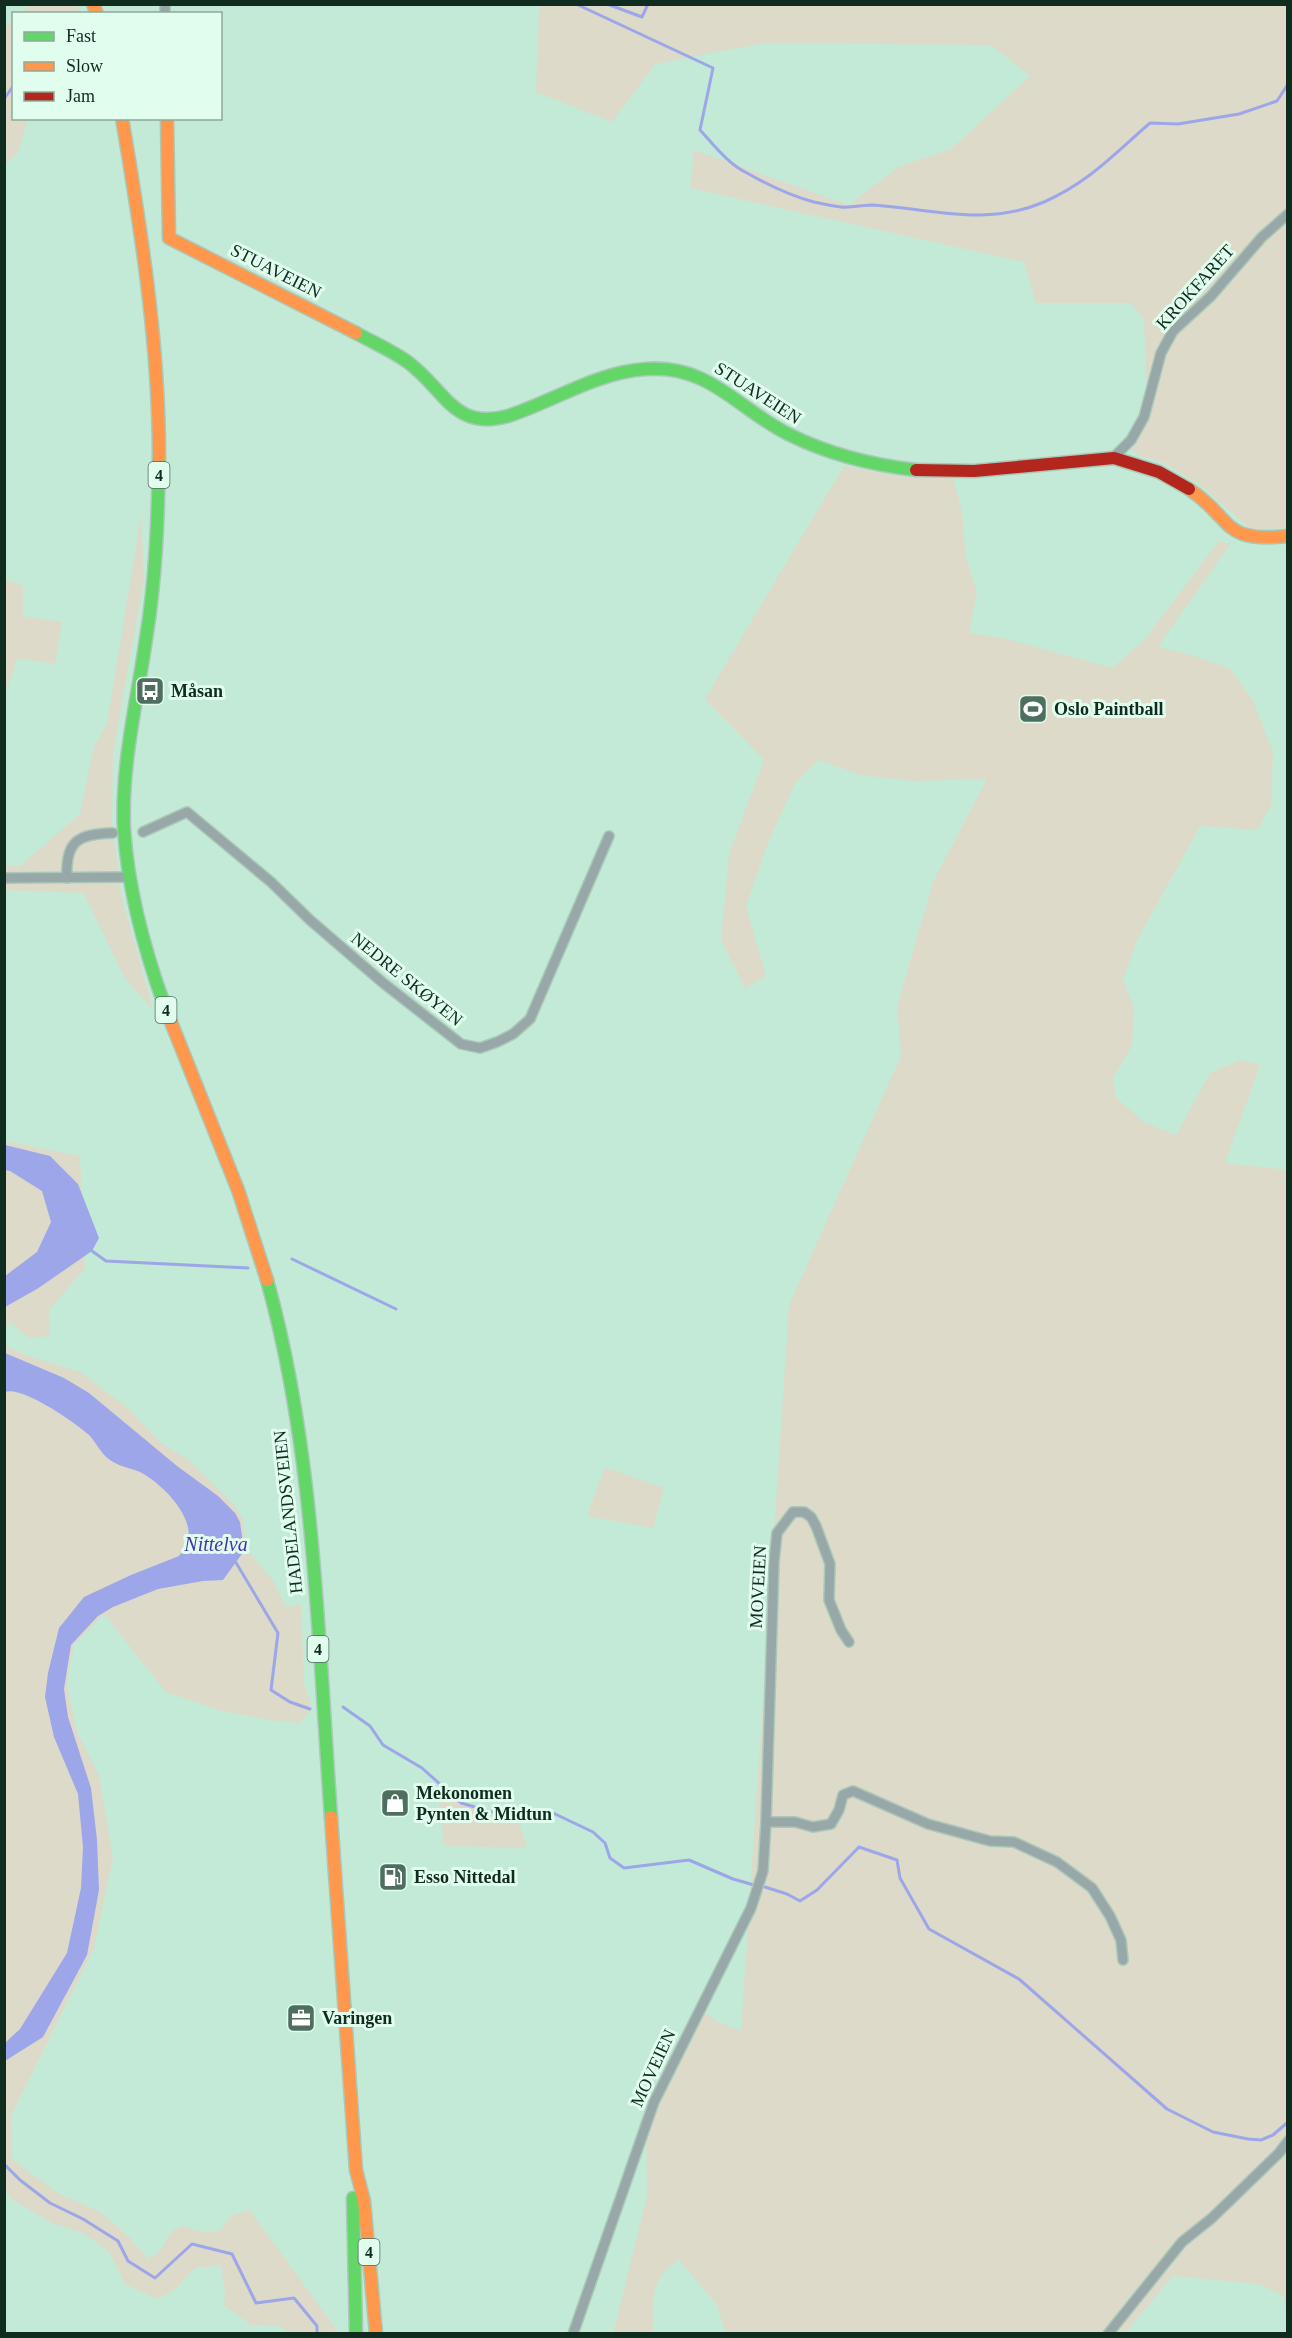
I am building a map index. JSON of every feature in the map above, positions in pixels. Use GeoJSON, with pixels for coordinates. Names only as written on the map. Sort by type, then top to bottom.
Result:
{"type":"FeatureCollection","features":[{"type":"Feature","properties":{"kind":"main road","name":"4"},"geometry":{"type":"LineString","coordinates":[[122,120],[147,280],[156,376],[159,444],[159,503],[153,583],[125,779],[124,827],[128,877]]}},
{"type":"Feature","properties":{"kind":"main road","name":"STUAVEIEN"},"geometry":{"type":"LineString","coordinates":[[167,120],[169,238],[327,317],[409,363],[453,408],[478,420],[492,420],[513,415],[595,380],[632,370],[658,368],[681,370],[721,388],[771,425],[813,446],[896,468],[962,472],[1114,458],[1162,475],[1194,492],[1227,527],[1239,534],[1265,539],[1287,536]]}},
{"type":"Feature","properties":{"kind":"main road","name":"HADELANDSVEIEN"},"geometry":{"type":"LineString","coordinates":[[128,877],[138,929],[152,976],[239,1192],[261,1258],[291,1382],[311,1551],[356,2170],[363,2201],[376,2334]]}},
{"type":"Feature","properties":{"kind":"main road","name":"HADELANDSVEIEN"},"geometry":{"type":"LineString","coordinates":[[356,2170],[353,2183],[356,2334]]}},
{"type":"Feature","properties":{"kind":"street","name":"KROKFARET"},"geometry":{"type":"LineString","coordinates":[[1114,458],[1131,440],[1144,417],[1161,353],[1173,331],[1211,296],[1262,237],[1287,214]]}},
{"type":"Feature","properties":{"kind":"street","name":"NEDRE SKØYEN"},"geometry":{"type":"LineString","coordinates":[[143,832],[187,812],[271,882],[310,920],[382,982],[461,1044],[480,1048],[513,1034],[530,1018],[609,836]]}},
{"type":"Feature","properties":{"kind":"street"},"geometry":{"type":"LineString","coordinates":[[67,878],[68,859],[77,840],[88,834],[113,833]]}},
{"type":"Feature","properties":{"kind":"street"},"geometry":{"type":"LineString","coordinates":[[4,878],[128,877]]}},
{"type":"Feature","properties":{"kind":"street","name":"MOVEIEN"},"geometry":{"type":"LineString","coordinates":[[573,2334],[654,2102],[751,1908],[763,1871],[774,1562],[777,1533],[793,1512],[804,1512],[811,1517],[816,1526],[830,1564],[829,1600],[841,1630],[849,1642]]}},
{"type":"Feature","properties":{"kind":"street"},"geometry":{"type":"LineString","coordinates":[[766,1822],[795,1822],[813,1827],[831,1824],[839,1810],[843,1795],[853,1791],[928,1824],[990,1841],[1014,1842],[1057,1862],[1092,1888],[1110,1916],[1121,1940],[1123,1960]]}},
{"type":"Feature","properties":{"kind":"street"},"geometry":{"type":"LineString","coordinates":[[1107,2334],[1182,2242],[1228,2203],[1279,2153],[1287,2141]]}},
{"type":"Feature","properties":{"kind":"shaded area"},"geometry":{"type":"Polygon","coordinates":[[[32,4],[77,5],[80,12],[22,12],[32,4]]]}},
{"type":"Feature","properties":{"kind":"shaded area"},"geometry":{"type":"Polygon","coordinates":[[[539,5],[1287,5],[1287,528],[1251,529],[1200,485],[1164,463],[1140,456],[1127,447],[1147,398],[1144,319],[1130,303],[1036,303],[1024,262],[690,188],[694,150],[849,205],[898,167],[951,149],[1030,76],[991,45],[763,43],[655,64],[612,122],[536,92],[539,5]]]}},
{"type":"Feature","properties":{"kind":"shaded area"},"geometry":{"type":"Polygon","coordinates":[[[12,20],[12,120],[28,120],[18,152],[5,164],[5,27],[12,20]]]}},
{"type":"Feature","properties":{"kind":"shaded area"},"geometry":{"type":"Polygon","coordinates":[[[844,466],[903,477],[953,478],[962,510],[966,558],[977,592],[969,633],[1007,639],[1112,668],[1145,639],[1218,542],[1231,543],[1158,647],[1198,657],[1230,669],[1253,701],[1273,752],[1271,807],[1257,830],[1200,826],[1137,940],[1123,980],[1134,1007],[1132,1046],[1113,1078],[1116,1097],[1143,1122],[1176,1135],[1210,1073],[1241,1060],[1260,1065],[1225,1163],[1287,1170],[1287,2310],[1283,2296],[1258,2284],[1173,2276],[1125,2333],[726,2333],[716,2304],[679,2260],[669,2267],[658,2283],[653,2301],[653,2333],[613,2334],[647,2196],[646,2120],[698,2008],[718,2022],[741,2031],[789,1305],[901,1056],[897,1007],[933,882],[987,779],[913,781],[860,775],[818,760],[794,785],[768,843],[746,906],[766,976],[745,988],[721,940],[729,854],[764,760],[705,699],[844,466]]]}},
{"type":"Feature","properties":{"kind":"shaded area"},"geometry":{"type":"Polygon","coordinates":[[[141,514],[144,579],[113,753],[112,823],[121,895],[153,1010],[124,977],[84,893],[5,890],[5,866],[20,866],[80,814],[94,746],[107,724],[141,514]]]}},
{"type":"Feature","properties":{"kind":"shaded area"},"geometry":{"type":"Polygon","coordinates":[[[5,579],[23,586],[23,616],[62,622],[55,664],[18,658],[5,694],[5,579]]]}},
{"type":"Feature","properties":{"kind":"shaded area"},"geometry":{"type":"Polygon","coordinates":[[[5,1141],[80,1156],[85,1268],[49,1310],[50,1336],[29,1338],[10,1322],[5,1329],[5,1141]]]}},
{"type":"Feature","properties":{"kind":"shaded area"},"geometry":{"type":"Polygon","coordinates":[[[5,1345],[26,1355],[80,1372],[129,1409],[161,1443],[185,1457],[233,1503],[243,1518],[246,1548],[274,1582],[286,1607],[301,1604],[304,1685],[311,1704],[309,1712],[299,1723],[218,1710],[166,1692],[104,1614],[74,1645],[67,1683],[77,1732],[99,1775],[113,1858],[94,1948],[11,2116],[12,2159],[58,2193],[100,2212],[129,2237],[148,2259],[159,2252],[172,2231],[183,2226],[203,2232],[220,2231],[232,2216],[249,2209],[339,2333],[288,2333],[280,2326],[251,2325],[224,2305],[225,2292],[221,2266],[196,2267],[174,2290],[157,2299],[125,2284],[109,2252],[83,2233],[52,2223],[11,2199],[5,2188],[5,1345]]]}},
{"type":"Feature","properties":{"kind":"shaded area"},"geometry":{"type":"Polygon","coordinates":[[[605,1467],[664,1488],[653,1528],[587,1516],[605,1467]]]}},
{"type":"Feature","properties":{"kind":"shaded area"},"geometry":{"type":"Polygon","coordinates":[[[436,1779],[461,1803],[498,1814],[515,1810],[527,1848],[444,1846],[436,1779]]]}},
{"type":"Feature","properties":{"kind":"water"},"geometry":{"type":"Polygon","coordinates":[[[5,1145],[50,1156],[78,1184],[99,1238],[92,1251],[37,1289],[5,1307],[5,1276],[37,1252],[51,1222],[42,1191],[5,1170],[5,1145]]]}},
{"type":"Feature","properties":{"kind":"water","name":"Nittelva"},"geometry":{"type":"Polygon","coordinates":[[[5,1353],[64,1378],[89,1393],[177,1466],[218,1496],[235,1513],[240,1522],[244,1551],[223,1580],[158,1589],[113,1607],[98,1616],[71,1645],[64,1689],[68,1717],[91,1788],[97,1840],[99,1890],[87,1955],[43,2037],[5,2061],[5,2043],[20,2029],[67,1953],[81,1888],[83,1847],[78,1794],[54,1737],[45,1697],[48,1673],[59,1628],[84,1597],[179,1556],[187,1542],[188,1530],[181,1510],[157,1483],[140,1472],[110,1460],[89,1435],[48,1406],[24,1394],[5,1392],[5,1353]]]}},
{"type":"Feature","properties":{"kind":"waterway"},"geometry":{"type":"LineString","coordinates":[[576,4],[713,68],[700,130],[716,148],[740,169],[771,186],[805,200],[841,207],[873,205],[980,215],[1001,214],[1022,209],[1044,202],[1088,177],[1150,123],[1178,124],[1239,114],[1277,101],[1288,84]]}},
{"type":"Feature","properties":{"kind":"waterway"},"geometry":{"type":"LineString","coordinates":[[607,4],[642,17],[648,4]]}},
{"type":"Feature","properties":{"kind":"waterway"},"geometry":{"type":"LineString","coordinates":[[4,99],[12,88]]}},
{"type":"Feature","properties":{"kind":"waterway"},"geometry":{"type":"LineString","coordinates":[[92,1251],[106,1261],[248,1268]]}},
{"type":"Feature","properties":{"kind":"waterway"},"geometry":{"type":"LineString","coordinates":[[292,1259],[396,1309]]}},
{"type":"Feature","properties":{"kind":"waterway"},"geometry":{"type":"LineString","coordinates":[[235,1561],[278,1633],[271,1690],[290,1702],[310,1709]]}},
{"type":"Feature","properties":{"kind":"waterway"},"geometry":{"type":"LineString","coordinates":[[343,1707],[370,1726],[383,1745],[422,1768],[461,1803],[499,1814],[553,1813],[593,1832],[605,1843],[610,1858],[624,1868],[689,1860],[733,1879],[754,1885]]}},
{"type":"Feature","properties":{"kind":"waterway"},"geometry":{"type":"LineString","coordinates":[[765,1887],[800,1901],[817,1890],[859,1847],[897,1860],[900,1878],[929,1929],[1019,1979],[1167,2109],[1213,2132],[1248,2139],[1261,2140],[1273,2135],[1288,2122]]}},
{"type":"Feature","properties":{"kind":"waterway"},"geometry":{"type":"LineString","coordinates":[[4,2164],[20,2180],[50,2203],[83,2219],[118,2241],[128,2261],[155,2278],[192,2244],[232,2254],[256,2303],[294,2298],[317,2326],[317,2334]]}},
{"type":"Feature","properties":{"kind":"traffic: fast"},"geometry":{"type":"LineString","coordinates":[[356,333],[409,363],[452,405],[462,413],[475,418],[490,419],[508,416],[593,381],[628,371],[668,369],[688,374],[722,390],[770,424],[803,441],[850,458],[916,470]]}},
{"type":"Feature","properties":{"kind":"traffic: fast"},"geometry":{"type":"LineString","coordinates":[[159,457],[152,593],[127,757],[124,829],[133,897],[150,963],[165,1007]]}},
{"type":"Feature","properties":{"kind":"traffic: fast"},"geometry":{"type":"LineString","coordinates":[[267,1280],[283,1345],[305,1478],[318,1614],[331,1817]]}},
{"type":"Feature","properties":{"kind":"traffic: fast"},"geometry":{"type":"LineString","coordinates":[[353,2198],[356,2334]]}},
{"type":"Feature","properties":{"kind":"traffic: slow"},"geometry":{"type":"LineString","coordinates":[[93,4],[96,12]]}},
{"type":"Feature","properties":{"kind":"traffic: slow"},"geometry":{"type":"LineString","coordinates":[[122,120],[142,244],[152,329],[159,457]]}},
{"type":"Feature","properties":{"kind":"traffic: slow"},"geometry":{"type":"LineString","coordinates":[[167,120],[169,238],[356,333]]}},
{"type":"Feature","properties":{"kind":"traffic: slow"},"geometry":{"type":"LineString","coordinates":[[1189,489],[1204,500],[1230,527],[1239,532],[1250,536],[1288,536]]}},
{"type":"Feature","properties":{"kind":"traffic: slow"},"geometry":{"type":"LineString","coordinates":[[165,1007],[238,1190],[267,1280]]}},
{"type":"Feature","properties":{"kind":"traffic: slow"},"geometry":{"type":"LineString","coordinates":[[331,1817],[356,2170],[364,2201],[376,2334]]}},
{"type":"Feature","properties":{"kind":"traffic: jam"},"geometry":{"type":"LineString","coordinates":[[916,470],[974,471],[1114,458],[1159,472],[1189,489]]}},
{"type":"Feature","properties":{"kind":"place","name":"Måsan"},"geometry":{"type":"Point","coordinates":[150,691]}},
{"type":"Feature","properties":{"kind":"place","name":"Oslo Paintball"},"geometry":{"type":"Point","coordinates":[1033,709]}},
{"type":"Feature","properties":{"kind":"place","name":"Mekonomen Pynten & Midtun"},"geometry":{"type":"Point","coordinates":[395,1803]}},
{"type":"Feature","properties":{"kind":"place","name":"Esso Nittedal"},"geometry":{"type":"Point","coordinates":[393,1877]}},
{"type":"Feature","properties":{"kind":"place","name":"Varingen"},"geometry":{"type":"Point","coordinates":[301,2018]}}]}
